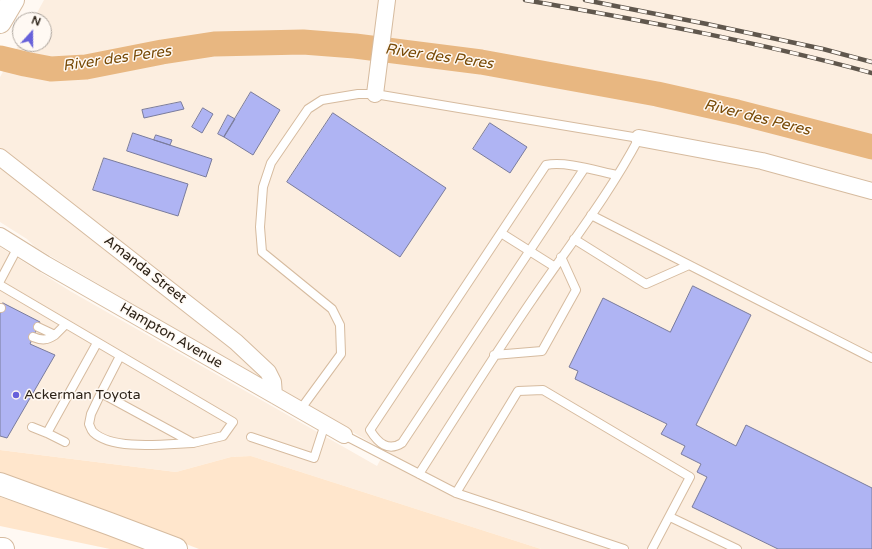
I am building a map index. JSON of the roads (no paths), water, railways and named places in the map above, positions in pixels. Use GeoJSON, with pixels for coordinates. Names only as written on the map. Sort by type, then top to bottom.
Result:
{"type":"FeatureCollection","features":[{"type":"Feature","properties":{"kind":"main road"},"geometry":{"type":"LineString","coordinates":[[0,22],[13,0]]}},
{"type":"Feature","properties":{"kind":"main road"},"geometry":{"type":"LineString","coordinates":[[0,484],[176,549]]}},
{"type":"Feature","properties":{"kind":"street"},"geometry":{"type":"LineString","coordinates":[[375,94],[386,8]]}},
{"type":"Feature","properties":{"kind":"street"},"geometry":{"type":"LineString","coordinates":[[639,138],[762,161],[872,191]]}},
{"type":"Feature","properties":{"kind":"street","name":"Amanda Street"},"geometry":{"type":"LineString","coordinates":[[0,157],[236,342],[268,372],[273,382],[274,395]]}},
{"type":"Feature","properties":{"kind":"street","name":"Hampton Avenue"},"geometry":{"type":"LineString","coordinates":[[0,236],[344,435]]}},
{"type":"Feature","properties":{"kind":"lane"},"geometry":{"type":"LineString","coordinates":[[300,410],[340,354],[340,325],[332,309],[262,252],[260,227],[263,187],[271,163],[308,109],[322,100],[358,94],[375,94],[639,138],[591,214],[494,355],[420,474]]}},
{"type":"Feature","properties":{"kind":"lane"},"geometry":{"type":"LineString","coordinates":[[584,169],[402,443],[396,447],[390,447],[377,440],[370,430],[546,165],[555,163],[617,175]]}},
{"type":"Feature","properties":{"kind":"lane"},"geometry":{"type":"LineString","coordinates":[[591,214],[872,358]]}},
{"type":"Feature","properties":{"kind":"lane"},"geometry":{"type":"LineString","coordinates":[[501,233],[555,267]]}},
{"type":"Feature","properties":{"kind":"lane"},"geometry":{"type":"LineString","coordinates":[[574,239],[646,284],[689,265]]}},
{"type":"Feature","properties":{"kind":"lane"},"geometry":{"type":"LineString","coordinates":[[0,281],[18,247]]}},
{"type":"Feature","properties":{"kind":"lane"},"geometry":{"type":"LineString","coordinates":[[494,355],[542,351],[576,290],[561,257]]}},
{"type":"Feature","properties":{"kind":"lane"},"geometry":{"type":"LineString","coordinates":[[0,284],[97,343],[120,356],[233,422],[223,436],[193,443],[124,445],[109,441],[93,432],[89,424],[91,414],[120,356]]}},
{"type":"Feature","properties":{"kind":"lane"},"geometry":{"type":"LineString","coordinates":[[33,337],[41,340],[47,340],[55,335],[66,324]]}},
{"type":"Feature","properties":{"kind":"lane"},"geometry":{"type":"LineString","coordinates":[[38,327],[55,335]]}},
{"type":"Feature","properties":{"kind":"lane"},"geometry":{"type":"LineString","coordinates":[[47,433],[97,343]]}},
{"type":"Feature","properties":{"kind":"lane"},"geometry":{"type":"LineString","coordinates":[[456,494],[518,390],[543,390],[690,477],[652,549]]}},
{"type":"Feature","properties":{"kind":"lane"},"geometry":{"type":"LineString","coordinates":[[101,393],[193,443]]}},
{"type":"Feature","properties":{"kind":"lane"},"geometry":{"type":"LineString","coordinates":[[251,437],[314,458],[325,424]]}},
{"type":"Feature","properties":{"kind":"lane"},"geometry":{"type":"LineString","coordinates":[[32,427],[66,442]]}},
{"type":"Feature","properties":{"kind":"lane"},"geometry":{"type":"LineString","coordinates":[[344,435],[456,494],[624,549]]}},
{"type":"Feature","properties":{"kind":"lane"},"geometry":{"type":"LineString","coordinates":[[670,517],[737,549]]}},
{"type":"Feature","properties":{"kind":"waterway","name":"River des Peres"},"geometry":{"type":"LineString","coordinates":[[0,58],[51,69],[86,67],[162,52],[214,44],[303,42],[355,46],[481,62],[657,94],[737,112],[872,147]]}},
{"type":"Feature","properties":{"kind":"railway"},"geometry":{"type":"LineString","coordinates":[[525,0],[699,32],[786,51],[872,73]]}},
{"type":"Feature","properties":{"kind":"railway"},"geometry":{"type":"LineString","coordinates":[[585,0],[823,49],[872,62]]}},
{"type":"Feature","properties":{"kind":"place","name":"Ackerman Toyota"},"geometry":{"type":"Point","coordinates":[16,395]}}]}
